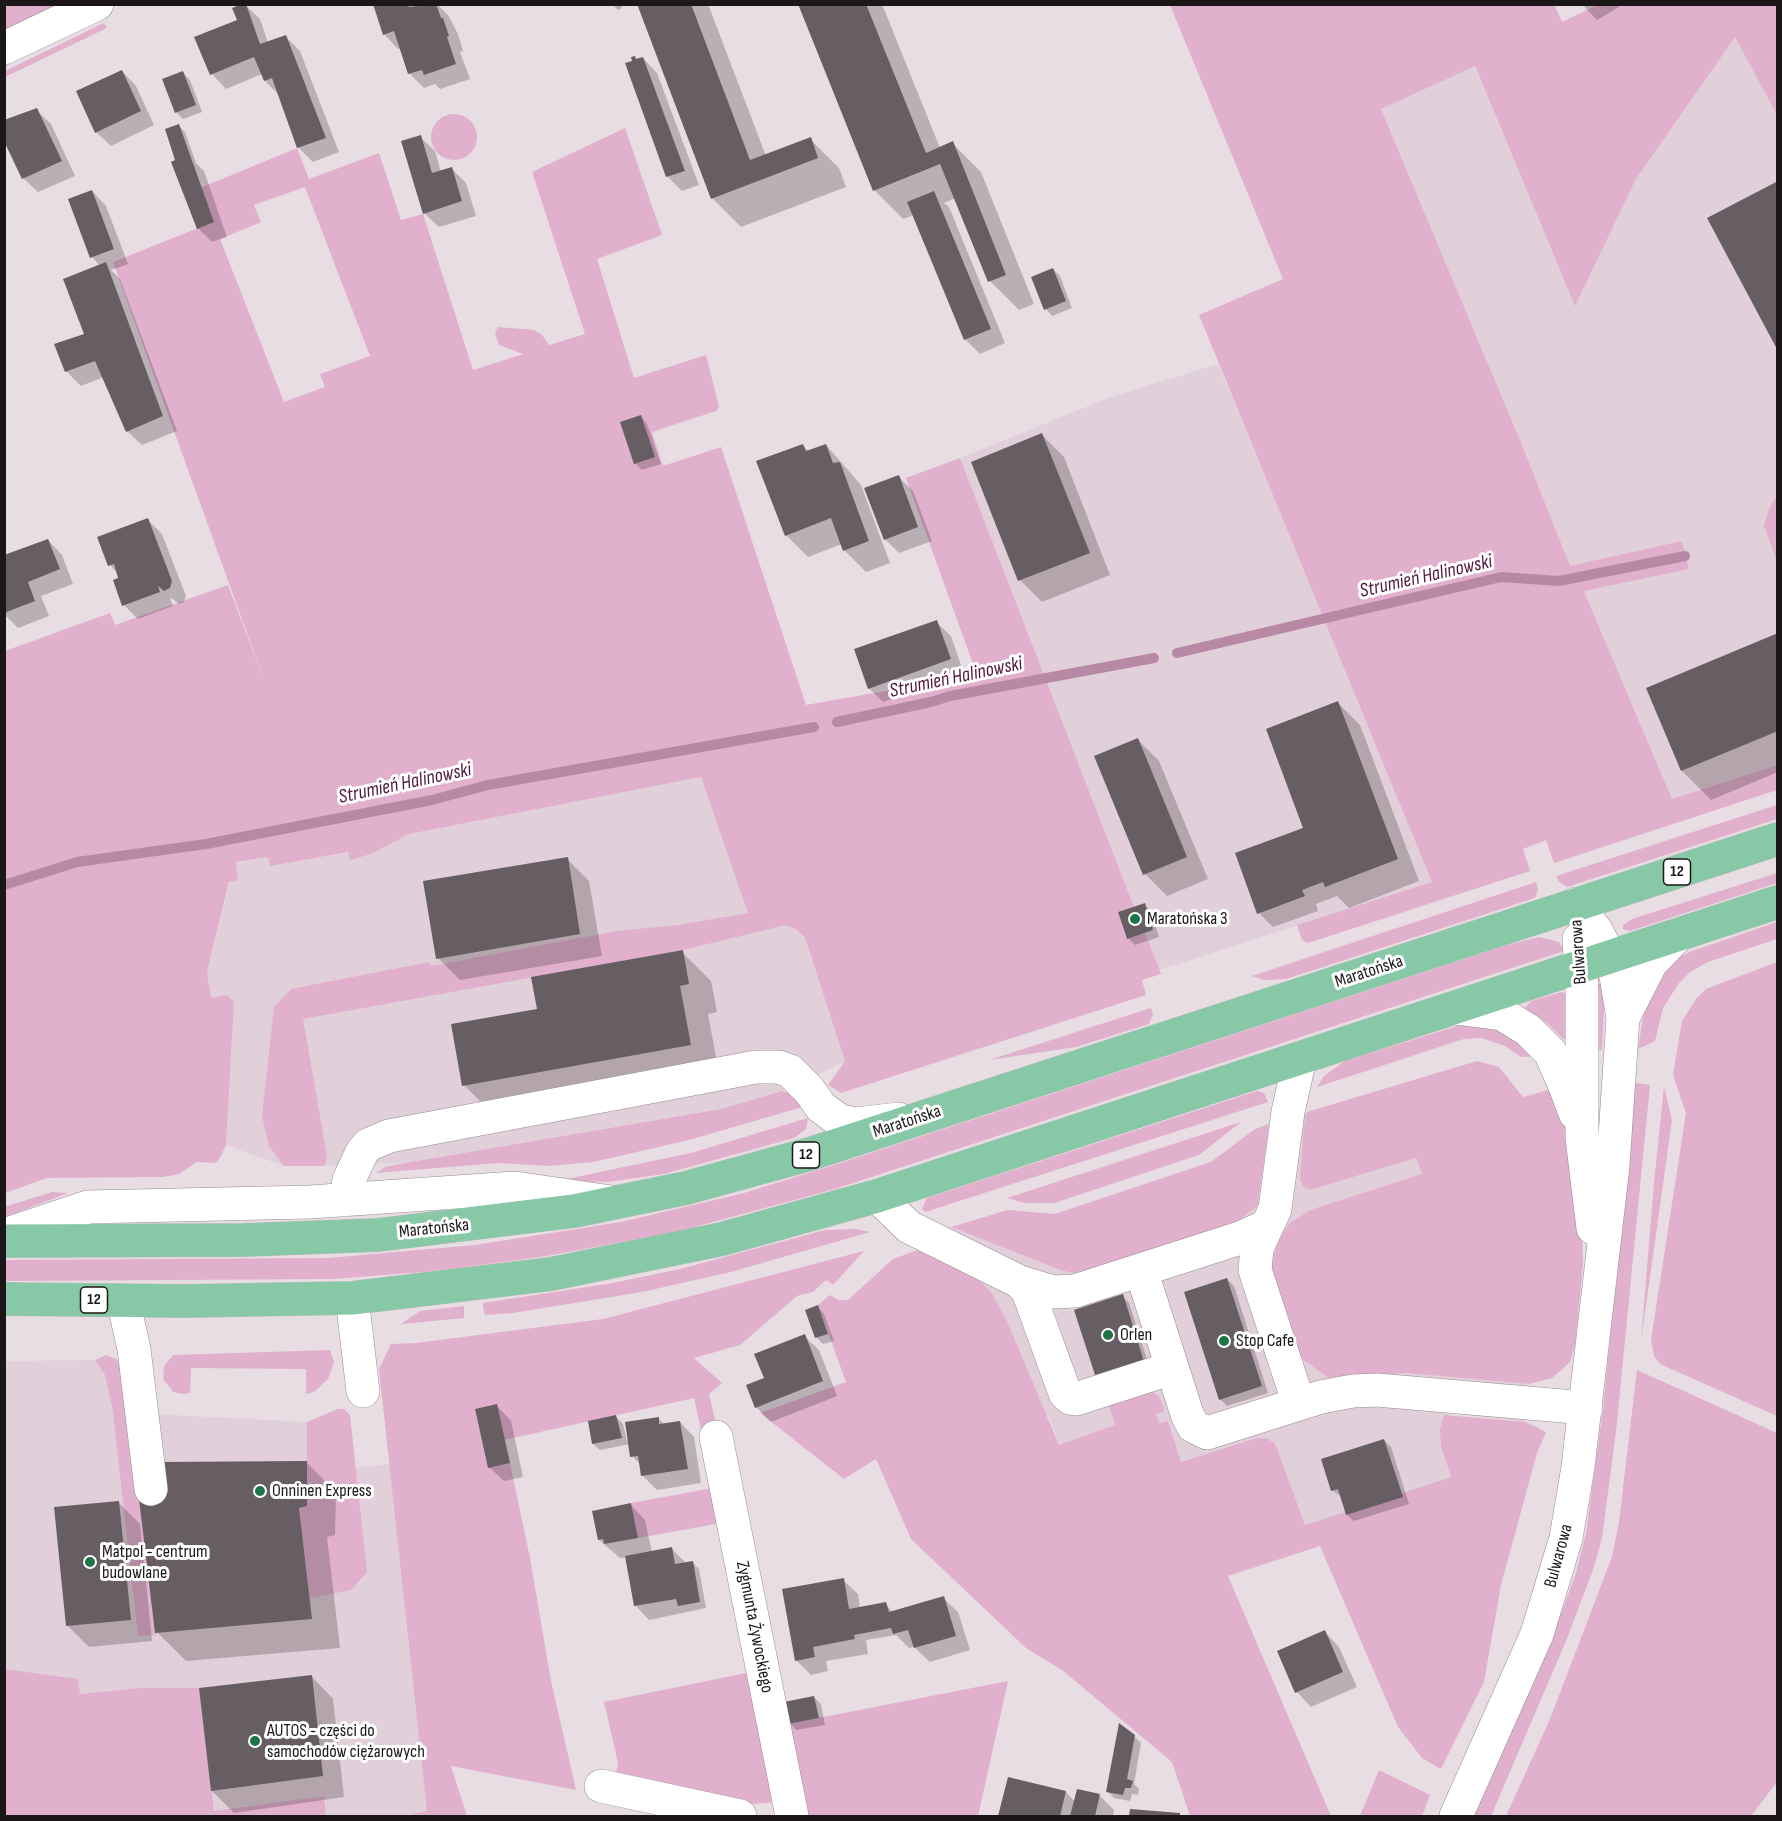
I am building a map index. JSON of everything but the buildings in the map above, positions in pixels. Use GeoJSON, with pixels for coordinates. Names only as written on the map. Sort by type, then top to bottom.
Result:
{"type":"FeatureCollection","features":[{"type":"Feature","properties":{"kind":"main road","name":"Maratońska"},"geometry":{"type":"LineString","coordinates":[[4,1241],[244,1240],[378,1235],[525,1218],[619,1203],[799,1157],[1778,839]]}},
{"type":"Feature","properties":{"kind":"main road","name":"12"},"geometry":{"type":"LineString","coordinates":[[4,1299],[352,1298],[486,1284],[612,1263],[742,1234],[877,1196],[1778,902]]}},
{"type":"Feature","properties":{"kind":"street"},"geometry":{"type":"LineString","coordinates":[[4,48],[97,4]]}},
{"type":"Feature","properties":{"kind":"street","name":"Bulwarowa"},"geometry":{"type":"LineString","coordinates":[[1576,904],[1595,962],[1582,1138],[1599,1278]]}},
{"type":"Feature","properties":{"kind":"street"},"geometry":{"type":"LineString","coordinates":[[1623,1018],[1651,963],[1679,934]]}},
{"type":"Feature","properties":{"kind":"street","name":"Bulwarowa"},"geometry":{"type":"LineString","coordinates":[[1456,1816],[1537,1634],[1566,1538],[1586,1408],[1613,1166],[1623,1018],[1616,976],[1595,962]]}},
{"type":"Feature","properties":{"kind":"street"},"geometry":{"type":"LineString","coordinates":[[1455,1008],[1502,1014],[1539,1040],[1550,1052],[1563,1081],[1582,1138]]}},
{"type":"Feature","properties":{"kind":"street"},"geometry":{"type":"LineString","coordinates":[[1299,1404],[1256,1280],[1257,1248],[1275,1209],[1288,1112],[1300,1058]]}},
{"type":"Feature","properties":{"kind":"street"},"geometry":{"type":"LineString","coordinates":[[345,1200],[349,1180],[362,1152],[368,1145],[389,1136],[756,1067],[778,1067],[790,1071],[809,1090],[821,1107],[840,1120],[857,1124],[929,1115]]}},
{"type":"Feature","properties":{"kind":"street"},"geometry":{"type":"LineString","coordinates":[[4,1235],[88,1207],[345,1200],[515,1188],[619,1203]]}},
{"type":"Feature","properties":{"kind":"street"},"geometry":{"type":"LineString","coordinates":[[877,1196],[909,1227],[1020,1282],[1053,1292],[1064,1292],[1141,1270],[1240,1238],[1267,1226]]}},
{"type":"Feature","properties":{"kind":"street"},"geometry":{"type":"LineString","coordinates":[[1141,1270],[1193,1426],[1207,1433],[1337,1393],[1377,1390],[1586,1408]]}},
{"type":"Feature","properties":{"kind":"street"},"geometry":{"type":"LineString","coordinates":[[1020,1282],[1028,1292],[1065,1393],[1070,1398],[1076,1399],[1172,1368]]}},
{"type":"Feature","properties":{"kind":"street"},"geometry":{"type":"LineString","coordinates":[[352,1298],[363,1391]]}},
{"type":"Feature","properties":{"kind":"street"},"geometry":{"type":"LineString","coordinates":[[123,1300],[134,1349],[151,1489]]}},
{"type":"Feature","properties":{"kind":"street","name":"Zygmunta Żywockiego"},"geometry":{"type":"LineString","coordinates":[[716,1437],[792,1816]]}},
{"type":"Feature","properties":{"kind":"street"},"geometry":{"type":"LineString","coordinates":[[601,1786],[740,1816]]}},
{"type":"Feature","properties":{"kind":"shaded area"},"geometry":{"type":"Polygon","coordinates":[[[5,4],[60,5],[5,30],[5,4]]]}},
{"type":"Feature","properties":{"kind":"shaded area"},"geometry":{"type":"Polygon","coordinates":[[[1554,4],[1562,22],[1597,5],[1777,5],[1777,115],[1735,37],[1636,179],[1575,306],[1475,66],[1381,109],[1522,445],[1570,566],[1682,541],[1689,569],[1584,591],[1672,799],[1777,765],[1777,790],[1554,863],[1546,840],[1523,849],[1530,871],[1308,943],[1302,940],[1297,925],[1432,882],[1199,315],[1283,279],[1170,5],[1554,4]]]}},
{"type":"Feature","properties":{"kind":"shaded area"},"geometry":{"type":"Polygon","coordinates":[[[104,23],[107,28],[5,77],[5,71],[104,23]]]}},
{"type":"Feature","properties":{"kind":"shaded area"},"geometry":{"type":"Polygon","coordinates":[[[1735,36],[1777,115],[1777,765],[1672,799],[1584,590],[1688,569],[1682,541],[1570,567],[1522,445],[1381,109],[1474,65],[1575,305],[1636,179],[1735,36]]]}},
{"type":"Feature","properties":{"kind":"shaded area"},"geometry":{"type":"Polygon","coordinates":[[[454,114],[470,121],[477,137],[470,153],[454,160],[438,153],[431,137],[438,121],[454,114]]]}},
{"type":"Feature","properties":{"kind":"shaded area"},"geometry":{"type":"Polygon","coordinates":[[[625,128],[662,235],[597,259],[634,378],[706,355],[719,406],[716,411],[652,432],[663,466],[721,447],[806,705],[977,675],[906,478],[960,458],[1134,907],[1118,912],[1126,938],[1145,933],[1161,974],[1142,980],[1146,995],[841,1093],[828,1085],[845,1061],[805,937],[796,929],[786,925],[683,950],[303,1019],[327,1156],[325,1166],[284,1166],[269,1146],[262,1116],[274,1007],[291,989],[429,962],[431,966],[617,931],[678,925],[748,913],[701,777],[409,834],[371,854],[350,860],[348,852],[270,866],[268,857],[236,862],[238,880],[229,882],[207,972],[211,998],[227,995],[234,1002],[226,1145],[221,1156],[216,1163],[197,1162],[179,1174],[163,1177],[47,1178],[5,1193],[5,651],[110,613],[115,625],[228,585],[265,683],[113,262],[213,222],[200,188],[297,148],[309,179],[379,153],[401,220],[423,214],[473,370],[523,354],[499,345],[495,333],[498,327],[534,330],[542,335],[549,345],[585,334],[532,172],[625,128]],[[305,187],[254,205],[261,222],[220,239],[284,402],[325,387],[320,374],[370,356],[305,187]]]}},
{"type":"Feature","properties":{"kind":"shaded area"},"geometry":{"type":"Polygon","coordinates":[[[1218,364],[1332,634],[1432,882],[1159,970],[1145,933],[1153,930],[1145,903],[1134,907],[960,458],[1111,397],[1218,364]]]}},
{"type":"Feature","properties":{"kind":"shaded area"},"geometry":{"type":"Polygon","coordinates":[[[1777,496],[1777,561],[1764,526],[1769,509],[1777,496]]]}},
{"type":"Feature","properties":{"kind":"shaded area"},"geometry":{"type":"Polygon","coordinates":[[[757,766],[851,1059],[782,1091],[721,1109],[405,1163],[284,1166],[226,1145],[234,1002],[211,998],[207,972],[235,863],[268,857],[270,866],[349,852],[350,859],[371,854],[409,834],[757,766]]]}},
{"type":"Feature","properties":{"kind":"shaded area"},"geometry":{"type":"Polygon","coordinates":[[[1777,805],[1777,819],[1567,887],[1559,882],[1556,876],[1777,805]]]}},
{"type":"Feature","properties":{"kind":"shaded area"},"geometry":{"type":"Polygon","coordinates":[[[1777,873],[1777,883],[1630,931],[1623,929],[1623,925],[1632,919],[1777,873]]]}},
{"type":"Feature","properties":{"kind":"shaded area"},"geometry":{"type":"Polygon","coordinates":[[[1536,882],[1538,890],[1535,898],[1286,979],[1264,980],[1252,976],[1536,882]]]}},
{"type":"Feature","properties":{"kind":"shaded area"},"geometry":{"type":"Polygon","coordinates":[[[1777,922],[1777,939],[1708,962],[1690,972],[1679,983],[1663,1008],[1655,1041],[1638,1049],[1644,1011],[1658,979],[1677,958],[1777,922]]]}},
{"type":"Feature","properties":{"kind":"shaded area"},"geometry":{"type":"Polygon","coordinates":[[[1539,937],[1559,942],[1564,951],[835,1189],[676,1232],[547,1256],[436,1271],[334,1279],[5,1281],[5,1260],[328,1258],[475,1245],[621,1222],[744,1193],[1507,945],[1539,937]]]}},
{"type":"Feature","properties":{"kind":"shaded area"},"geometry":{"type":"Polygon","coordinates":[[[1778,962],[1777,1416],[1660,1364],[1654,1356],[1651,1340],[1686,1113],[1673,1075],[1682,1021],[1696,999],[1706,989],[1778,962]]]}},
{"type":"Feature","properties":{"kind":"shaded area"},"geometry":{"type":"Polygon","coordinates":[[[1602,983],[1605,989],[1602,1050],[1591,1049],[1596,985],[1602,983]]]}},
{"type":"Feature","properties":{"kind":"shaded area"},"geometry":{"type":"Polygon","coordinates":[[[1562,992],[1566,994],[1566,1038],[1563,1039],[1548,1024],[1525,1008],[1531,1001],[1562,992]]]}},
{"type":"Feature","properties":{"kind":"shaded area"},"geometry":{"type":"Polygon","coordinates":[[[1151,1008],[1153,1014],[1149,1024],[1076,1047],[989,1060],[1151,1008]]]}},
{"type":"Feature","properties":{"kind":"shaded area"},"geometry":{"type":"Polygon","coordinates":[[[1460,1025],[1498,1027],[1539,1056],[1521,1057],[1505,1046],[1481,1038],[1464,1039],[1317,1087],[1324,1076],[1345,1061],[1460,1025]]]}},
{"type":"Feature","properties":{"kind":"shaded area"},"geometry":{"type":"Polygon","coordinates":[[[1477,1061],[1499,1067],[1523,1097],[1552,1089],[1561,1113],[1567,1135],[1582,1233],[1583,1265],[1575,1345],[1570,1362],[1552,1378],[1529,1384],[1406,1373],[1330,1379],[1300,1357],[1273,1274],[1272,1263],[1280,1236],[1289,1224],[1310,1210],[1422,1174],[1416,1158],[1310,1190],[1303,1186],[1300,1179],[1307,1112],[1477,1061]]]}},
{"type":"Feature","properties":{"kind":"shaded area"},"geometry":{"type":"Polygon","coordinates":[[[1635,1083],[1650,1085],[1616,1432],[1602,1538],[1593,1570],[1566,1641],[1491,1816],[1473,1816],[1561,1614],[1576,1573],[1586,1533],[1603,1409],[1635,1083]]]}},
{"type":"Feature","properties":{"kind":"shaded area"},"geometry":{"type":"Polygon","coordinates":[[[1664,1086],[1672,1120],[1641,1341],[1654,1183],[1664,1086]]]}},
{"type":"Feature","properties":{"kind":"shaded area"},"geometry":{"type":"Polygon","coordinates":[[[782,1091],[793,1094],[806,1106],[689,1140],[593,1162],[549,1166],[498,1163],[376,1173],[385,1167],[405,1163],[721,1109],[782,1091]]]}},
{"type":"Feature","properties":{"kind":"shaded area"},"geometry":{"type":"Polygon","coordinates":[[[1257,1091],[1264,1093],[1268,1102],[925,1212],[922,1209],[927,1198],[1257,1091]]]}},
{"type":"Feature","properties":{"kind":"shaded area"},"geometry":{"type":"Polygon","coordinates":[[[1307,1112],[1304,1124],[1303,1186],[1310,1190],[1416,1158],[1422,1175],[1310,1210],[1369,1375],[1406,1373],[1529,1384],[1526,1422],[1449,1413],[1441,1446],[1451,1477],[1304,1525],[1275,1443],[1271,1440],[1257,1438],[1180,1462],[1168,1421],[1159,1424],[1156,1414],[1165,1411],[1159,1396],[1107,1400],[1116,1425],[1059,1445],[1050,1419],[918,1250],[951,1227],[1059,1270],[1261,1196],[1269,1124],[1307,1112]]]}},
{"type":"Feature","properties":{"kind":"shaded area"},"geometry":{"type":"Polygon","coordinates":[[[808,1118],[806,1129],[794,1138],[664,1174],[607,1182],[557,1181],[691,1153],[808,1118]]]}},
{"type":"Feature","properties":{"kind":"shaded area"},"geometry":{"type":"Polygon","coordinates":[[[1241,1122],[1199,1155],[1054,1203],[1025,1203],[1007,1198],[1241,1122]]]}},
{"type":"Feature","properties":{"kind":"shaded area"},"geometry":{"type":"Polygon","coordinates":[[[1269,1124],[1258,1205],[1234,1225],[1093,1270],[1073,1273],[951,1227],[1008,1210],[1055,1214],[1211,1162],[1255,1129],[1269,1124]]]}},
{"type":"Feature","properties":{"kind":"shaded area"},"geometry":{"type":"Polygon","coordinates":[[[52,1192],[68,1193],[5,1217],[4,1207],[52,1192]]]}},
{"type":"Feature","properties":{"kind":"shaded area"},"geometry":{"type":"Polygon","coordinates":[[[856,1229],[870,1232],[731,1272],[642,1292],[513,1313],[485,1315],[483,1308],[483,1303],[613,1283],[680,1269],[825,1230],[856,1229]]]}},
{"type":"Feature","properties":{"kind":"shaded area"},"geometry":{"type":"Polygon","coordinates":[[[918,1250],[978,1279],[991,1292],[1007,1321],[1059,1445],[1115,1425],[1107,1399],[1145,1390],[1153,1392],[1159,1396],[1165,1411],[1156,1414],[1159,1423],[1168,1421],[1181,1462],[1257,1438],[1266,1438],[1275,1443],[1305,1525],[1451,1477],[1441,1446],[1440,1429],[1444,1415],[1526,1422],[1546,1432],[1537,1453],[1501,1585],[1484,1682],[1441,1769],[1422,1758],[1398,1727],[1320,1546],[1228,1576],[1331,1816],[1190,1816],[1172,1762],[1062,1670],[1026,1648],[911,1539],[876,1459],[844,1479],[760,1413],[846,1382],[818,1305],[830,1295],[838,1300],[848,1300],[893,1259],[918,1250]]]}},
{"type":"Feature","properties":{"kind":"shaded area"},"geometry":{"type":"Polygon","coordinates":[[[864,1251],[833,1285],[826,1280],[813,1292],[797,1296],[740,1345],[694,1358],[722,1383],[709,1394],[717,1428],[708,1462],[694,1398],[504,1440],[497,1405],[475,1409],[488,1467],[510,1463],[530,1558],[551,1681],[576,1790],[451,1766],[467,1816],[406,1816],[427,1811],[379,1369],[391,1344],[416,1343],[603,1319],[864,1251]]]}},
{"type":"Feature","properties":{"kind":"shaded area"},"geometry":{"type":"Polygon","coordinates":[[[464,1306],[464,1318],[401,1324],[420,1311],[464,1306]]]}},
{"type":"Feature","properties":{"kind":"shaded area"},"geometry":{"type":"Polygon","coordinates":[[[330,1350],[334,1362],[328,1379],[314,1392],[306,1394],[306,1369],[191,1368],[190,1393],[182,1394],[173,1392],[163,1379],[164,1366],[173,1355],[330,1350]]]}},
{"type":"Feature","properties":{"kind":"shaded area"},"geometry":{"type":"Polygon","coordinates":[[[106,1355],[116,1359],[122,1366],[156,1635],[138,1636],[113,1412],[105,1375],[95,1360],[106,1355]]]}},
{"type":"Feature","properties":{"kind":"shaded area"},"geometry":{"type":"Polygon","coordinates":[[[95,1360],[105,1375],[113,1412],[307,1422],[322,1420],[329,1471],[424,1460],[427,1812],[406,1816],[326,1816],[323,1796],[214,1811],[199,1688],[139,1688],[80,1694],[77,1679],[5,1669],[5,1361],[95,1360]]]}},
{"type":"Feature","properties":{"kind":"shaded area"},"geometry":{"type":"Polygon","coordinates":[[[1637,1370],[1777,1433],[1777,1782],[1751,1816],[1506,1816],[1550,1719],[1612,1557],[1619,1522],[1637,1370]]]}},
{"type":"Feature","properties":{"kind":"shaded area"},"geometry":{"type":"Polygon","coordinates":[[[338,1409],[344,1409],[350,1415],[367,1572],[351,1590],[310,1598],[299,1508],[307,1506],[307,1422],[338,1409]]]}},
{"type":"Feature","properties":{"kind":"shaded area"},"geometry":{"type":"Polygon","coordinates":[[[713,1488],[721,1523],[638,1538],[631,1503],[713,1488]]]}},
{"type":"Feature","properties":{"kind":"shaded area"},"geometry":{"type":"Polygon","coordinates":[[[5,1669],[78,1679],[80,1694],[139,1688],[199,1688],[214,1811],[324,1796],[326,1816],[5,1816],[5,1669]]]}},
{"type":"Feature","properties":{"kind":"shaded area"},"geometry":{"type":"Polygon","coordinates":[[[751,1672],[775,1802],[741,1805],[615,1778],[618,1763],[604,1702],[751,1672]]]}},
{"type":"Feature","properties":{"kind":"shaded area"},"geometry":{"type":"Polygon","coordinates":[[[1008,1681],[978,1816],[807,1816],[788,1724],[1008,1681]]]}},
{"type":"Feature","properties":{"kind":"shaded area"},"geometry":{"type":"Polygon","coordinates":[[[1379,1770],[1430,1795],[1422,1816],[1360,1816],[1379,1770]]]}},
{"type":"Feature","properties":{"kind":"waterway","name":"Strumień Halinowski"},"geometry":{"type":"LineString","coordinates":[[1177,653],[1501,577],[1559,581],[1685,556]]}},
{"type":"Feature","properties":{"kind":"waterway","name":"Strumień Halinowski"},"geometry":{"type":"LineString","coordinates":[[837,722],[950,696],[1154,658]]}},
{"type":"Feature","properties":{"kind":"waterway","name":"Strumień Halinowski"},"geometry":{"type":"LineString","coordinates":[[4,885],[77,862],[206,844],[432,800],[488,785],[814,727]]}},
{"type":"Feature","properties":{"kind":"place","name":"Maratońska 3"},"geometry":{"type":"Point","coordinates":[1135,919]}},
{"type":"Feature","properties":{"kind":"place","name":"Orlen"},"geometry":{"type":"Point","coordinates":[1108,1335]}},
{"type":"Feature","properties":{"kind":"place","name":"Stop Cafe"},"geometry":{"type":"Point","coordinates":[1224,1341]}},
{"type":"Feature","properties":{"kind":"place","name":"Onninen Express"},"geometry":{"type":"Point","coordinates":[260,1491]}},
{"type":"Feature","properties":{"kind":"place","name":"Matpol - centrum budowlane"},"geometry":{"type":"Point","coordinates":[90,1562]}},
{"type":"Feature","properties":{"kind":"place","name":"AUTOS - części do samochodów ciężarowych"},"geometry":{"type":"Point","coordinates":[255,1741]}}]}
